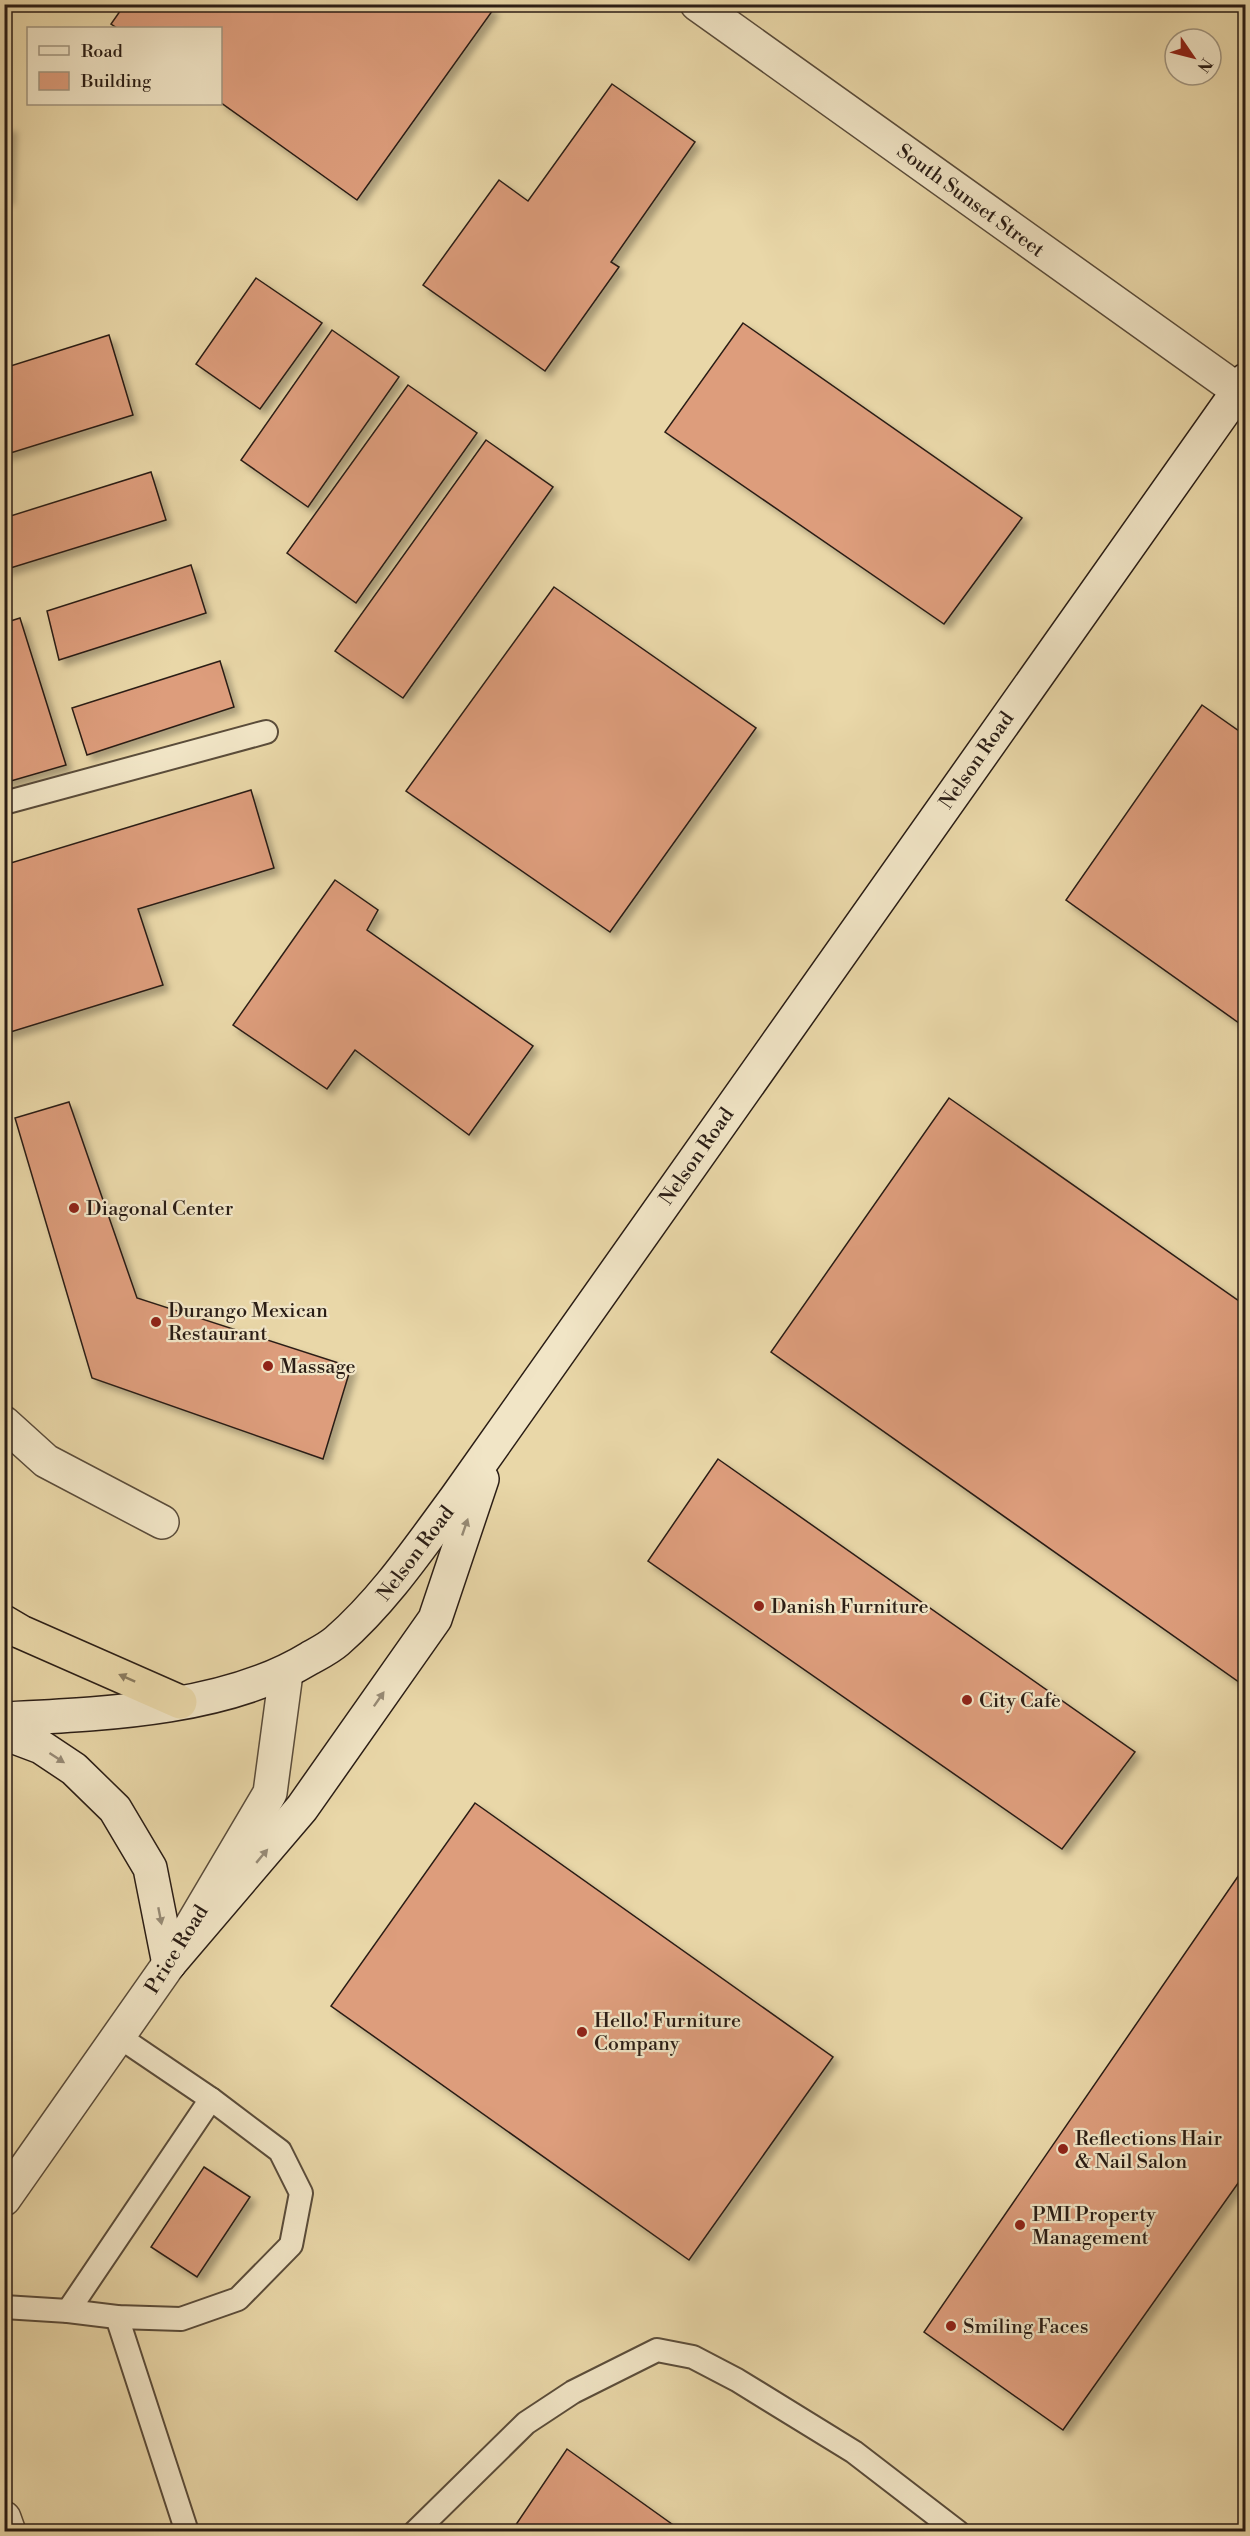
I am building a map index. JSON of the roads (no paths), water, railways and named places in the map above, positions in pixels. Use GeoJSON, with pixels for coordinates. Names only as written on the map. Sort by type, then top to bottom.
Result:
{"type":"FeatureCollection","features":[{"type":"Feature","properties":{"kind":"highway"},"geometry":{"type":"LineString","coordinates":[[4,1622],[21,1632],[180,1702]]}},
{"type":"Feature","properties":{"kind":"main road","name":"South Sunset Street"},"geometry":{"type":"LineString","coordinates":[[697,4],[1243,389]]}},
{"type":"Feature","properties":{"kind":"main road","name":"Nelson Road"},"geometry":{"type":"LineString","coordinates":[[4,1719],[91,1714],[228,1694],[286,1673],[335,1643],[379,1601],[493,1445],[1243,389]]}},
{"type":"Feature","properties":{"kind":"main road"},"geometry":{"type":"LineString","coordinates":[[4,1423],[46,1461],[162,1522]]}},
{"type":"Feature","properties":{"kind":"main road"},"geometry":{"type":"LineString","coordinates":[[169,1964],[302,1808],[435,1619],[493,1445]]}},
{"type":"Feature","properties":{"kind":"main road","name":"Price Road"},"geometry":{"type":"LineString","coordinates":[[4,2199],[169,1964],[270,1792],[286,1673]]}},
{"type":"Feature","properties":{"kind":"main road"},"geometry":{"type":"LineString","coordinates":[[4,1733],[41,1747],[74,1768],[115,1809],[150,1868],[169,1964]]}},
{"type":"Feature","properties":{"kind":"main road"},"geometry":{"type":"LineString","coordinates":[[4,2517],[9,2532]]}},
{"type":"Feature","properties":{"kind":"lane"},"geometry":{"type":"LineString","coordinates":[[4,803],[266,732]]}},
{"type":"Feature","properties":{"kind":"lane"},"geometry":{"type":"LineString","coordinates":[[4,2307],[117,2317],[181,2319],[238,2299],[291,2245],[301,2193],[280,2151],[211,2099],[118,2036]]}},
{"type":"Feature","properties":{"kind":"lane"},"geometry":{"type":"LineString","coordinates":[[68,2311],[211,2099]]}},
{"type":"Feature","properties":{"kind":"lane"},"geometry":{"type":"LineString","coordinates":[[117,2317],[187,2532]]}},
{"type":"Feature","properties":{"kind":"lane"},"geometry":{"type":"LineString","coordinates":[[415,2532],[526,2423],[573,2392],[657,2350],[693,2357],[737,2380],[854,2452],[958,2532]]}},
{"type":"Feature","properties":{"kind":"place","name":"Diagonal Center"},"geometry":{"type":"Point","coordinates":[74,1208]}},
{"type":"Feature","properties":{"kind":"place","name":"Durango Mexican Restaurant"},"geometry":{"type":"Point","coordinates":[156,1322]}},
{"type":"Feature","properties":{"kind":"place","name":"Massage"},"geometry":{"type":"Point","coordinates":[268,1366]}},
{"type":"Feature","properties":{"kind":"place","name":"Danish Furniture"},"geometry":{"type":"Point","coordinates":[759,1606]}},
{"type":"Feature","properties":{"kind":"place","name":"City Cafe"},"geometry":{"type":"Point","coordinates":[967,1700]}},
{"type":"Feature","properties":{"kind":"place","name":"Hello! Furniture Company"},"geometry":{"type":"Point","coordinates":[582,2032]}},
{"type":"Feature","properties":{"kind":"place","name":"Reflections Hair & Nail Salon"},"geometry":{"type":"Point","coordinates":[1063,2149]}},
{"type":"Feature","properties":{"kind":"place","name":"PMI Property Management"},"geometry":{"type":"Point","coordinates":[1020,2225]}},
{"type":"Feature","properties":{"kind":"place","name":"Smiling Faces"},"geometry":{"type":"Point","coordinates":[951,2326]}}]}
